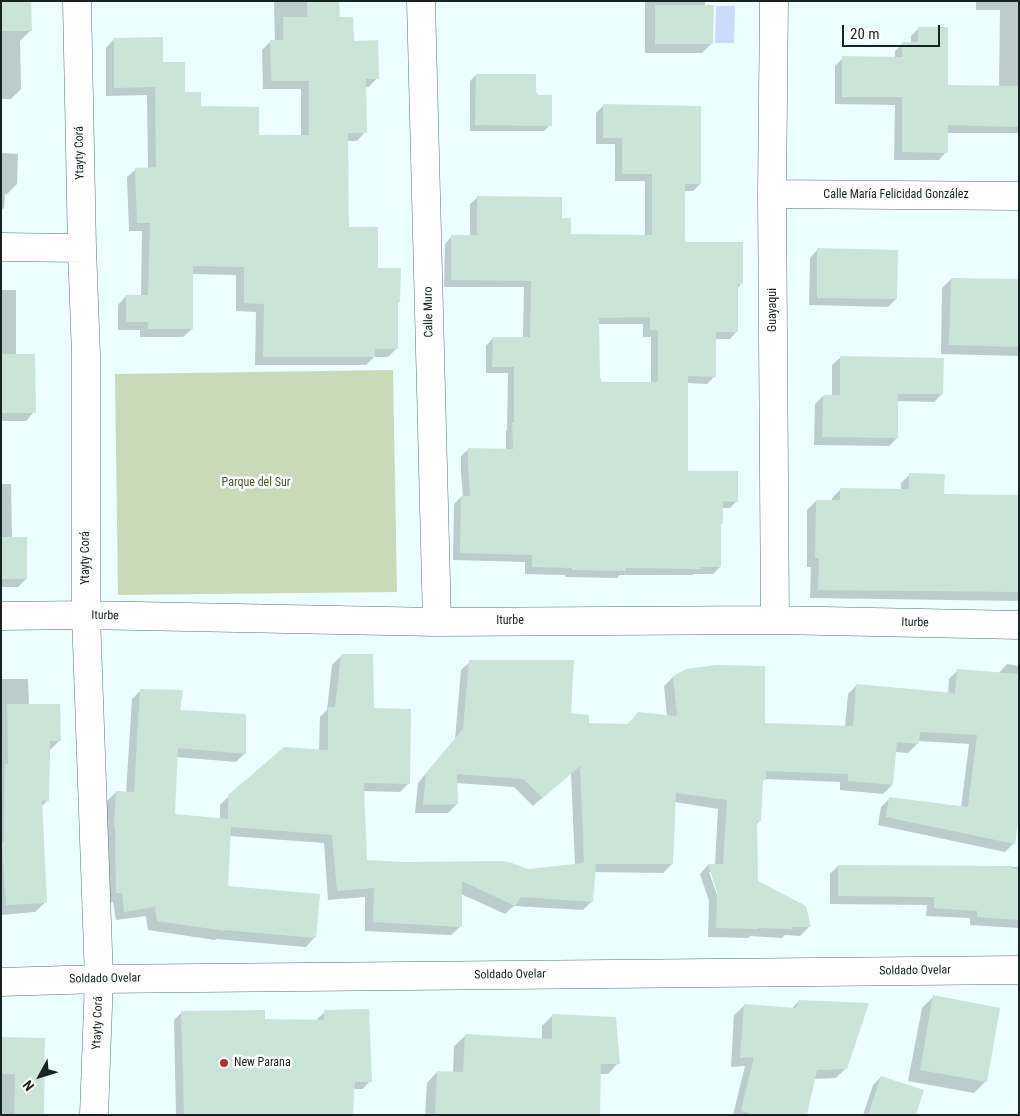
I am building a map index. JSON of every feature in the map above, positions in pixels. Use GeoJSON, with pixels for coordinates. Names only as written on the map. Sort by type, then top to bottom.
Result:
{"type":"FeatureCollection","features":[{"type":"Feature","properties":{"kind":"street","name":"Ytayty Corá"},"geometry":{"type":"LineString","coordinates":[[77,1],[86,355],[86,615],[99,979],[94,1115]]}},
{"type":"Feature","properties":{"kind":"street","name":"Calle Muro"},"geometry":{"type":"LineString","coordinates":[[421,1],[437,622]]}},
{"type":"Feature","properties":{"kind":"street","name":"Guayaqui"},"geometry":{"type":"LineString","coordinates":[[774,1],[772,194],[775,620]]}},
{"type":"Feature","properties":{"kind":"street","name":"Calle María Felicidad González"},"geometry":{"type":"LineString","coordinates":[[772,194],[1019,196]]}},
{"type":"Feature","properties":{"kind":"street"},"geometry":{"type":"LineString","coordinates":[[1,247],[82,248]]}},
{"type":"Feature","properties":{"kind":"street","name":"Iturbe"},"geometry":{"type":"LineString","coordinates":[[1,616],[86,615],[437,622],[775,620],[1019,625]]}},
{"type":"Feature","properties":{"kind":"street","name":"Soldado Ovelar"},"geometry":{"type":"LineString","coordinates":[[1,982],[99,979],[1019,970]]}},
{"type":"Feature","properties":{"kind":"green space","name":"Parque del Sur"},"geometry":{"type":"Polygon","coordinates":[[[393,370],[397,592],[118,595],[115,374],[393,370]]]}},
{"type":"Feature","properties":{"kind":"water"},"geometry":{"type":"Polygon","coordinates":[[[716,6],[735,6],[734,43],[715,43],[716,6]]]}},
{"type":"Feature","properties":{"kind":"building"},"geometry":{"type":"Polygon","coordinates":[[[1,1],[31,1],[32,31],[1,31],[1,1]]]}},
{"type":"Feature","properties":{"kind":"building"},"geometry":{"type":"Polygon","coordinates":[[[307,1],[339,1],[340,17],[353,17],[354,41],[378,40],[379,79],[366,79],[367,133],[348,133],[349,227],[378,227],[378,268],[401,268],[400,302],[398,302],[398,349],[375,349],[375,357],[263,357],[264,304],[244,303],[244,267],[193,266],[193,329],[148,329],[148,322],[126,322],[126,295],[148,295],[150,223],[137,223],[135,168],[156,167],[155,87],[114,88],[114,38],[163,37],[163,62],[185,62],[185,92],[201,92],[201,106],[259,107],[259,135],[309,135],[309,81],[271,81],[270,40],[283,40],[283,17],[307,17],[307,1]]]}},
{"type":"Feature","properties":{"kind":"building"},"geometry":{"type":"Polygon","coordinates":[[[655,5],[714,5],[713,44],[655,44],[655,5]]]}},
{"type":"Feature","properties":{"kind":"building"},"geometry":{"type":"Polygon","coordinates":[[[918,27],[948,27],[948,85],[1019,86],[1019,127],[948,125],[948,153],[902,152],[902,97],[842,97],[842,56],[902,57],[902,42],[918,42],[918,27]]]}},
{"type":"Feature","properties":{"kind":"building"},"geometry":{"type":"Polygon","coordinates":[[[476,74],[536,74],[536,93],[538,95],[552,95],[552,126],[475,125],[476,74]]]}},
{"type":"Feature","properties":{"kind":"building"},"geometry":{"type":"Polygon","coordinates":[[[603,104],[701,106],[701,184],[685,184],[685,242],[743,242],[743,284],[738,284],[738,332],[716,332],[716,377],[688,376],[688,471],[738,471],[738,502],[723,501],[721,567],[701,567],[701,569],[626,568],[626,571],[572,570],[572,568],[532,567],[532,555],[460,553],[461,496],[470,496],[468,448],[513,449],[514,367],[492,367],[493,337],[530,337],[531,281],[451,280],[451,235],[477,235],[477,196],[562,197],[562,218],[571,218],[571,234],[652,235],[652,174],[622,174],[622,138],[603,138],[603,104]],[[650,317],[599,318],[601,382],[658,382],[658,330],[650,330],[650,317]]]}},
{"type":"Feature","properties":{"kind":"building"},"geometry":{"type":"Polygon","coordinates":[[[817,248],[898,250],[897,299],[817,298],[817,248]]]}},
{"type":"Feature","properties":{"kind":"building"},"geometry":{"type":"Polygon","coordinates":[[[951,278],[1019,279],[1019,347],[949,345],[951,278]]]}},
{"type":"Feature","properties":{"kind":"building"},"geometry":{"type":"Polygon","coordinates":[[[1,354],[35,354],[36,413],[1,413],[1,354]]]}},
{"type":"Feature","properties":{"kind":"building"},"geometry":{"type":"Polygon","coordinates":[[[840,356],[944,358],[943,394],[898,394],[898,438],[822,437],[823,395],[840,395],[840,356]]]}},
{"type":"Feature","properties":{"kind":"building"},"geometry":{"type":"Polygon","coordinates":[[[909,473],[945,474],[944,494],[1019,495],[1019,592],[818,590],[819,558],[815,558],[816,500],[840,500],[840,488],[909,489],[909,473]]]}},
{"type":"Feature","properties":{"kind":"building"},"geometry":{"type":"Polygon","coordinates":[[[1,537],[27,537],[27,579],[1,579],[1,537]]]}},
{"type":"Feature","properties":{"kind":"building"},"geometry":{"type":"Polygon","coordinates":[[[341,654],[373,654],[374,708],[411,709],[410,784],[364,783],[367,860],[404,862],[500,861],[509,862],[528,869],[584,863],[580,766],[543,798],[523,779],[457,774],[458,804],[423,805],[426,773],[463,729],[469,660],[574,660],[571,713],[589,715],[589,723],[628,724],[638,712],[677,716],[673,676],[686,669],[716,665],[765,666],[765,723],[853,726],[856,684],[955,693],[957,669],[1019,674],[1019,816],[1015,844],[886,817],[889,797],[968,807],[977,735],[920,732],[919,744],[897,742],[893,785],[848,781],[848,774],[766,771],[766,780],[763,780],[761,821],[757,821],[758,881],[806,906],[811,927],[793,927],[792,929],[716,928],[717,892],[708,864],[723,864],[727,800],[676,793],[673,864],[596,864],[593,902],[521,897],[515,906],[462,881],[462,927],[373,922],[374,888],[337,891],[332,835],[231,827],[228,886],[320,894],[316,938],[225,931],[157,921],[155,907],[124,912],[122,893],[116,893],[114,827],[116,791],[134,792],[140,689],[183,690],[180,710],[246,714],[246,754],[178,748],[175,814],[228,819],[228,795],[284,747],[328,750],[328,707],[335,707],[341,654]]]}},
{"type":"Feature","properties":{"kind":"building"},"geometry":{"type":"Polygon","coordinates":[[[7,704],[60,704],[61,741],[50,741],[49,801],[42,801],[47,903],[6,905],[2,843],[4,843],[5,763],[8,764],[7,704]]]}},
{"type":"Feature","properties":{"kind":"building"},"geometry":{"type":"Polygon","coordinates":[[[838,865],[1012,866],[1011,869],[1019,869],[1019,920],[977,917],[977,911],[934,908],[934,897],[838,896],[838,865]]]}},
{"type":"Feature","properties":{"kind":"building"},"geometry":{"type":"Polygon","coordinates":[[[933,995],[1000,1008],[987,1082],[920,1070],[933,995]]]}},
{"type":"Feature","properties":{"kind":"building"},"geometry":{"type":"Polygon","coordinates":[[[799,1000],[869,1003],[847,1069],[817,1070],[807,1115],[758,1115],[741,1111],[754,1057],[740,1058],[744,1004],[796,1008],[799,1000]]]}},
{"type":"Feature","properties":{"kind":"building"},"geometry":{"type":"Polygon","coordinates":[[[369,1009],[372,1082],[355,1082],[353,1115],[184,1115],[181,1011],[265,1010],[265,1019],[324,1020],[324,1010],[369,1009]]]}},
{"type":"Feature","properties":{"kind":"building"},"geometry":{"type":"Polygon","coordinates":[[[552,1014],[616,1017],[620,1064],[601,1064],[600,1115],[435,1115],[437,1071],[463,1072],[465,1034],[552,1039],[552,1014]]]}},
{"type":"Feature","properties":{"kind":"building"},"geometry":{"type":"Polygon","coordinates":[[[1,1037],[45,1038],[44,1115],[14,1115],[15,1074],[1,1074],[1,1037]]]}},
{"type":"Feature","properties":{"kind":"building"},"geometry":{"type":"Polygon","coordinates":[[[881,1076],[924,1090],[916,1115],[868,1115],[881,1076]]]}},
{"type":"Feature","properties":{"kind":"place","name":"New Parana"},"geometry":{"type":"Point","coordinates":[224,1063]}}]}
